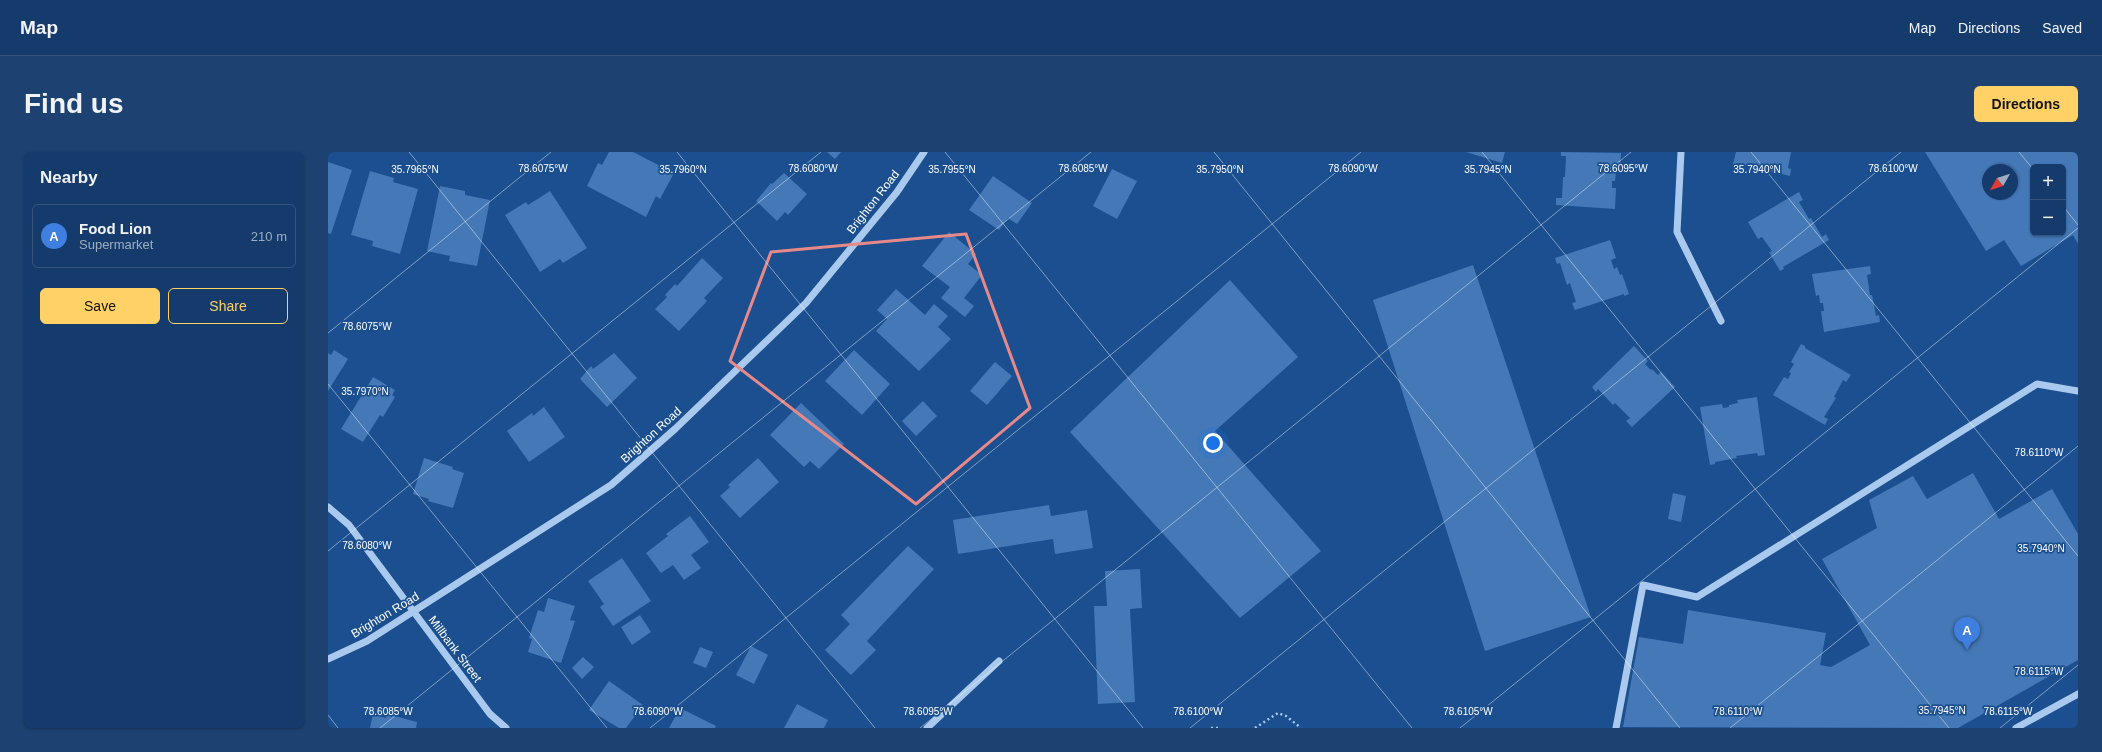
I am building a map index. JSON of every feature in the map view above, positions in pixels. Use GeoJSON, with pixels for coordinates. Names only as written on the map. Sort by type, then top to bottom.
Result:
{"type":"FeatureCollection","features":[{"type":"Feature","properties":{"kind":"street","name":"Brighton Road"},"geometry":{"type":"LineString","coordinates":[[328,658],[367,641],[611,485],[675,429],[806,303],[897,192],[924,152]]}},
{"type":"Feature","properties":{"kind":"street"},"geometry":{"type":"LineString","coordinates":[[1681,152],[1677,232],[1721,320]]}},
{"type":"Feature","properties":{"kind":"street"},"geometry":{"type":"LineString","coordinates":[[1616,728],[1643,585],[1697,597],[2037,384],[2078,391]]}},
{"type":"Feature","properties":{"kind":"street","name":"Millbank Street"},"geometry":{"type":"LineString","coordinates":[[328,507],[348,525],[490,714],[506,728]]}},
{"type":"Feature","properties":{"kind":"street"},"geometry":{"type":"LineString","coordinates":[[927,728],[999,661]]}},
{"type":"Feature","properties":{"kind":"street"},"geometry":{"type":"LineString","coordinates":[[2016,728],[2078,694]]}},
{"type":"Feature","properties":{"kind":"path"},"geometry":{"type":"LineString","coordinates":[[1255,728],[1278,713],[1286,716],[1301,728]]}},
{"type":"Feature","properties":{"kind":"path"},"geometry":{"type":"LineString","coordinates":[[1211,728],[1220,728]]}},
{"type":"Feature","properties":{"kind":"highlighted area"},"geometry":{"type":"Polygon","coordinates":[[[966,234],[1030,408],[916,504],[730,361],[771,252],[966,234]]]}},
{"type":"Feature","properties":{"kind":"building"},"geometry":{"type":"Polygon","coordinates":[[[609,152],[633,152],[674,173],[660,199],[656,196],[646,217],[587,186],[598,163],[602,165],[609,152]]]}},
{"type":"Feature","properties":{"kind":"building"},"geometry":{"type":"Polygon","coordinates":[[[827,152],[841,152],[835,159],[827,152]]]}},
{"type":"Feature","properties":{"kind":"building"},"geometry":{"type":"Polygon","coordinates":[[[1466,152],[1505,152],[1502,163],[1466,152]]]}},
{"type":"Feature","properties":{"kind":"building"},"geometry":{"type":"Polygon","coordinates":[[[1561,152],[1621,153],[1620,173],[1616,173],[1615,181],[1612,181],[1612,188],[1616,188],[1615,209],[1556,205],[1556,198],[1562,198],[1563,177],[1565,177],[1566,156],[1561,156],[1561,152]]]}},
{"type":"Feature","properties":{"kind":"building"},"geometry":{"type":"Polygon","coordinates":[[[1736,152],[1791,152],[1788,168],[1791,169],[1790,176],[1737,163],[1737,165],[1733,164],[1736,152]]]}},
{"type":"Feature","properties":{"kind":"building"},"geometry":{"type":"Polygon","coordinates":[[[1925,152],[2078,152],[2078,244],[2073,235],[2021,266],[2004,240],[1986,251],[1925,152]]]}},
{"type":"Feature","properties":{"kind":"building"},"geometry":{"type":"Polygon","coordinates":[[[328,162],[352,170],[331,234],[328,233],[328,162]]]}},
{"type":"Feature","properties":{"kind":"building"},"geometry":{"type":"Polygon","coordinates":[[[1112,169],[1137,181],[1117,219],[1093,206],[1112,169]]]}},
{"type":"Feature","properties":{"kind":"building"},"geometry":{"type":"Polygon","coordinates":[[[370,171],[394,178],[393,182],[418,189],[400,254],[372,246],[373,241],[351,235],[370,171]]]}},
{"type":"Feature","properties":{"kind":"building"},"geometry":{"type":"Polygon","coordinates":[[[784,173],[807,194],[788,215],[785,212],[777,221],[756,201],[771,183],[772,184],[784,173]]]}},
{"type":"Feature","properties":{"kind":"building"},"geometry":{"type":"Polygon","coordinates":[[[993,176],[1032,203],[1017,224],[1008,218],[999,230],[969,210],[993,176]]]}},
{"type":"Feature","properties":{"kind":"building"},"geometry":{"type":"Polygon","coordinates":[[[440,186],[465,191],[465,195],[490,200],[477,266],[449,261],[450,256],[427,251],[440,186]]]}},
{"type":"Feature","properties":{"kind":"building"},"geometry":{"type":"Polygon","coordinates":[[[550,191],[587,248],[563,263],[560,259],[540,272],[505,215],[526,202],[528,205],[550,191]]]}},
{"type":"Feature","properties":{"kind":"building"},"geometry":{"type":"Polygon","coordinates":[[[1799,192],[1803,200],[1799,202],[1809,219],[1811,218],[1822,237],[1826,234],[1829,240],[1783,267],[1784,269],[1780,271],[1769,252],[1772,251],[1762,237],[1758,239],[1748,222],[1799,192]]]}},
{"type":"Feature","properties":{"kind":"building"},"geometry":{"type":"Polygon","coordinates":[[[949,232],[976,254],[968,264],[982,275],[964,298],[974,306],[965,317],[941,298],[950,287],[922,266],[949,232]]]}},
{"type":"Feature","properties":{"kind":"building"},"geometry":{"type":"Polygon","coordinates":[[[1610,240],[1616,258],[1611,260],[1614,269],[1617,267],[1620,275],[1622,274],[1629,294],[1624,296],[1624,294],[1575,310],[1572,303],[1576,302],[1570,283],[1567,285],[1560,263],[1557,264],[1555,258],[1610,240]]]}},
{"type":"Feature","properties":{"kind":"building"},"geometry":{"type":"Polygon","coordinates":[[[702,258],[723,278],[704,298],[707,301],[679,331],[655,309],[667,297],[665,295],[675,284],[677,286],[702,258]]]}},
{"type":"Feature","properties":{"kind":"building"},"geometry":{"type":"Polygon","coordinates":[[[1473,265],[1591,617],[1485,651],[1373,300],[1473,265]]]}},
{"type":"Feature","properties":{"kind":"building"},"geometry":{"type":"Polygon","coordinates":[[[1870,266],[1871,274],[1867,275],[1870,295],[1872,295],[1876,316],[1879,315],[1880,322],[1824,332],[1821,311],[1824,311],[1823,303],[1820,303],[1819,295],[1816,296],[1812,274],[1870,266]]]}},
{"type":"Feature","properties":{"kind":"building"},"geometry":{"type":"Polygon","coordinates":[[[1230,280],[1298,357],[1215,431],[1321,551],[1240,618],[1070,432],[1230,280]]]}},
{"type":"Feature","properties":{"kind":"building"},"geometry":{"type":"Polygon","coordinates":[[[896,289],[925,315],[934,304],[948,316],[938,327],[951,339],[919,371],[876,331],[887,319],[877,310],[896,289]]]}},
{"type":"Feature","properties":{"kind":"building"},"geometry":{"type":"Polygon","coordinates":[[[1801,344],[1805,346],[1805,348],[1851,375],[1846,382],[1843,380],[1834,397],[1836,398],[1824,417],[1828,419],[1825,425],[1773,395],[1784,377],[1788,379],[1791,373],[1789,372],[1794,364],[1791,362],[1801,344]]]}},
{"type":"Feature","properties":{"kind":"building"},"geometry":{"type":"Polygon","coordinates":[[[1634,346],[1648,361],[1645,364],[1651,370],[1652,369],[1658,375],[1661,372],[1675,387],[1632,427],[1626,421],[1630,418],[1615,403],[1613,405],[1598,389],[1596,392],[1592,387],[1634,346]]]}},
{"type":"Feature","properties":{"kind":"building"},"geometry":{"type":"Polygon","coordinates":[[[334,350],[348,359],[328,391],[328,353],[331,355],[334,350]]]}},
{"type":"Feature","properties":{"kind":"building"},"geometry":{"type":"Polygon","coordinates":[[[854,350],[890,384],[862,415],[825,381],[854,350]]]}},
{"type":"Feature","properties":{"kind":"building"},"geometry":{"type":"Polygon","coordinates":[[[614,353],[637,378],[607,407],[580,379],[591,366],[593,369],[614,353]]]}},
{"type":"Feature","properties":{"kind":"building"},"geometry":{"type":"Polygon","coordinates":[[[995,362],[1012,376],[987,405],[970,391],[995,362]]]}},
{"type":"Feature","properties":{"kind":"building"},"geometry":{"type":"Polygon","coordinates":[[[373,377],[395,390],[392,395],[395,397],[383,417],[380,415],[363,442],[341,429],[373,377]]]}},
{"type":"Feature","properties":{"kind":"building"},"geometry":{"type":"Polygon","coordinates":[[[1757,397],[1765,455],[1758,456],[1757,453],[1736,456],[1737,458],[1715,462],[1715,464],[1710,465],[1700,407],[1722,404],[1723,408],[1729,407],[1729,405],[1738,403],[1737,400],[1757,397]]]}},
{"type":"Feature","properties":{"kind":"building"},"geometry":{"type":"Polygon","coordinates":[[[923,401],[937,416],[916,436],[902,421],[923,401]]]}},
{"type":"Feature","properties":{"kind":"building"},"geometry":{"type":"Polygon","coordinates":[[[801,403],[844,444],[819,469],[810,461],[804,467],[770,435],[801,403]]]}},
{"type":"Feature","properties":{"kind":"building"},"geometry":{"type":"Polygon","coordinates":[[[544,407],[565,437],[529,462],[507,431],[532,413],[533,416],[544,407]]]}},
{"type":"Feature","properties":{"kind":"building"},"geometry":{"type":"Polygon","coordinates":[[[424,458],[453,467],[452,469],[464,473],[453,508],[428,501],[429,499],[413,494],[424,458]]]}},
{"type":"Feature","properties":{"kind":"building"},"geometry":{"type":"Polygon","coordinates":[[[758,458],[779,482],[740,518],[720,496],[730,487],[728,485],[758,458]]]}},
{"type":"Feature","properties":{"kind":"building"},"geometry":{"type":"Polygon","coordinates":[[[1973,473],[1999,519],[2052,489],[2078,534],[2078,660],[1958,728],[1623,727],[1639,637],[1683,644],[1688,610],[1826,633],[1820,665],[1831,667],[1870,645],[1822,559],[1877,528],[1869,500],[1913,476],[1927,499],[1973,473]]]}},
{"type":"Feature","properties":{"kind":"building"},"geometry":{"type":"Polygon","coordinates":[[[1673,493],[1686,496],[1681,522],[1668,519],[1673,493]]]}},
{"type":"Feature","properties":{"kind":"building"},"geometry":{"type":"Polygon","coordinates":[[[1049,505],[1051,516],[1087,510],[1093,548],[1055,554],[1053,539],[958,554],[953,520],[1049,505]]]}},
{"type":"Feature","properties":{"kind":"building"},"geometry":{"type":"Polygon","coordinates":[[[690,516],[709,542],[691,555],[701,568],[684,580],[673,565],[661,573],[646,553],[668,536],[666,534],[690,516]]]}},
{"type":"Feature","properties":{"kind":"building"},"geometry":{"type":"Polygon","coordinates":[[[908,546],[934,569],[867,641],[876,650],[851,675],[825,650],[850,624],[841,615],[908,546]]]}},
{"type":"Feature","properties":{"kind":"building"},"geometry":{"type":"Polygon","coordinates":[[[622,558],[651,601],[613,626],[600,607],[604,604],[588,581],[622,558]]]}},
{"type":"Feature","properties":{"kind":"building"},"geometry":{"type":"Polygon","coordinates":[[[1140,569],[1142,608],[1130,609],[1135,702],[1098,704],[1094,606],[1107,606],[1105,571],[1140,569]]]}},
{"type":"Feature","properties":{"kind":"building"},"geometry":{"type":"Polygon","coordinates":[[[548,598],[575,606],[570,620],[575,621],[561,663],[528,652],[532,639],[529,638],[538,610],[544,612],[548,598]]]}},
{"type":"Feature","properties":{"kind":"building"},"geometry":{"type":"Polygon","coordinates":[[[640,615],[651,632],[632,645],[621,627],[640,615]]]}},
{"type":"Feature","properties":{"kind":"building"},"geometry":{"type":"Polygon","coordinates":[[[751,646],[768,655],[754,684],[736,675],[751,646]]]}},
{"type":"Feature","properties":{"kind":"building"},"geometry":{"type":"Polygon","coordinates":[[[700,647],[713,652],[706,668],[693,663],[700,647]]]}},
{"type":"Feature","properties":{"kind":"building"},"geometry":{"type":"Polygon","coordinates":[[[583,657],[594,667],[582,679],[572,668],[583,657]]]}},
{"type":"Feature","properties":{"kind":"building"},"geometry":{"type":"Polygon","coordinates":[[[609,681],[643,705],[626,728],[619,728],[589,710],[609,681]]]}},
{"type":"Feature","properties":{"kind":"building"},"geometry":{"type":"Polygon","coordinates":[[[797,704],[828,720],[824,728],[784,728],[797,704]]]}},
{"type":"Feature","properties":{"kind":"building"},"geometry":{"type":"Polygon","coordinates":[[[680,708],[716,726],[715,728],[669,728],[680,708]]]}},
{"type":"Feature","properties":{"kind":"building"},"geometry":{"type":"Polygon","coordinates":[[[373,714],[386,718],[387,714],[417,722],[416,728],[370,728],[373,714]]]}},
{"type":"Feature","properties":{"kind":"place","name":"Food Lion"},"geometry":{"type":"Point","coordinates":[1967,650]}}]}
